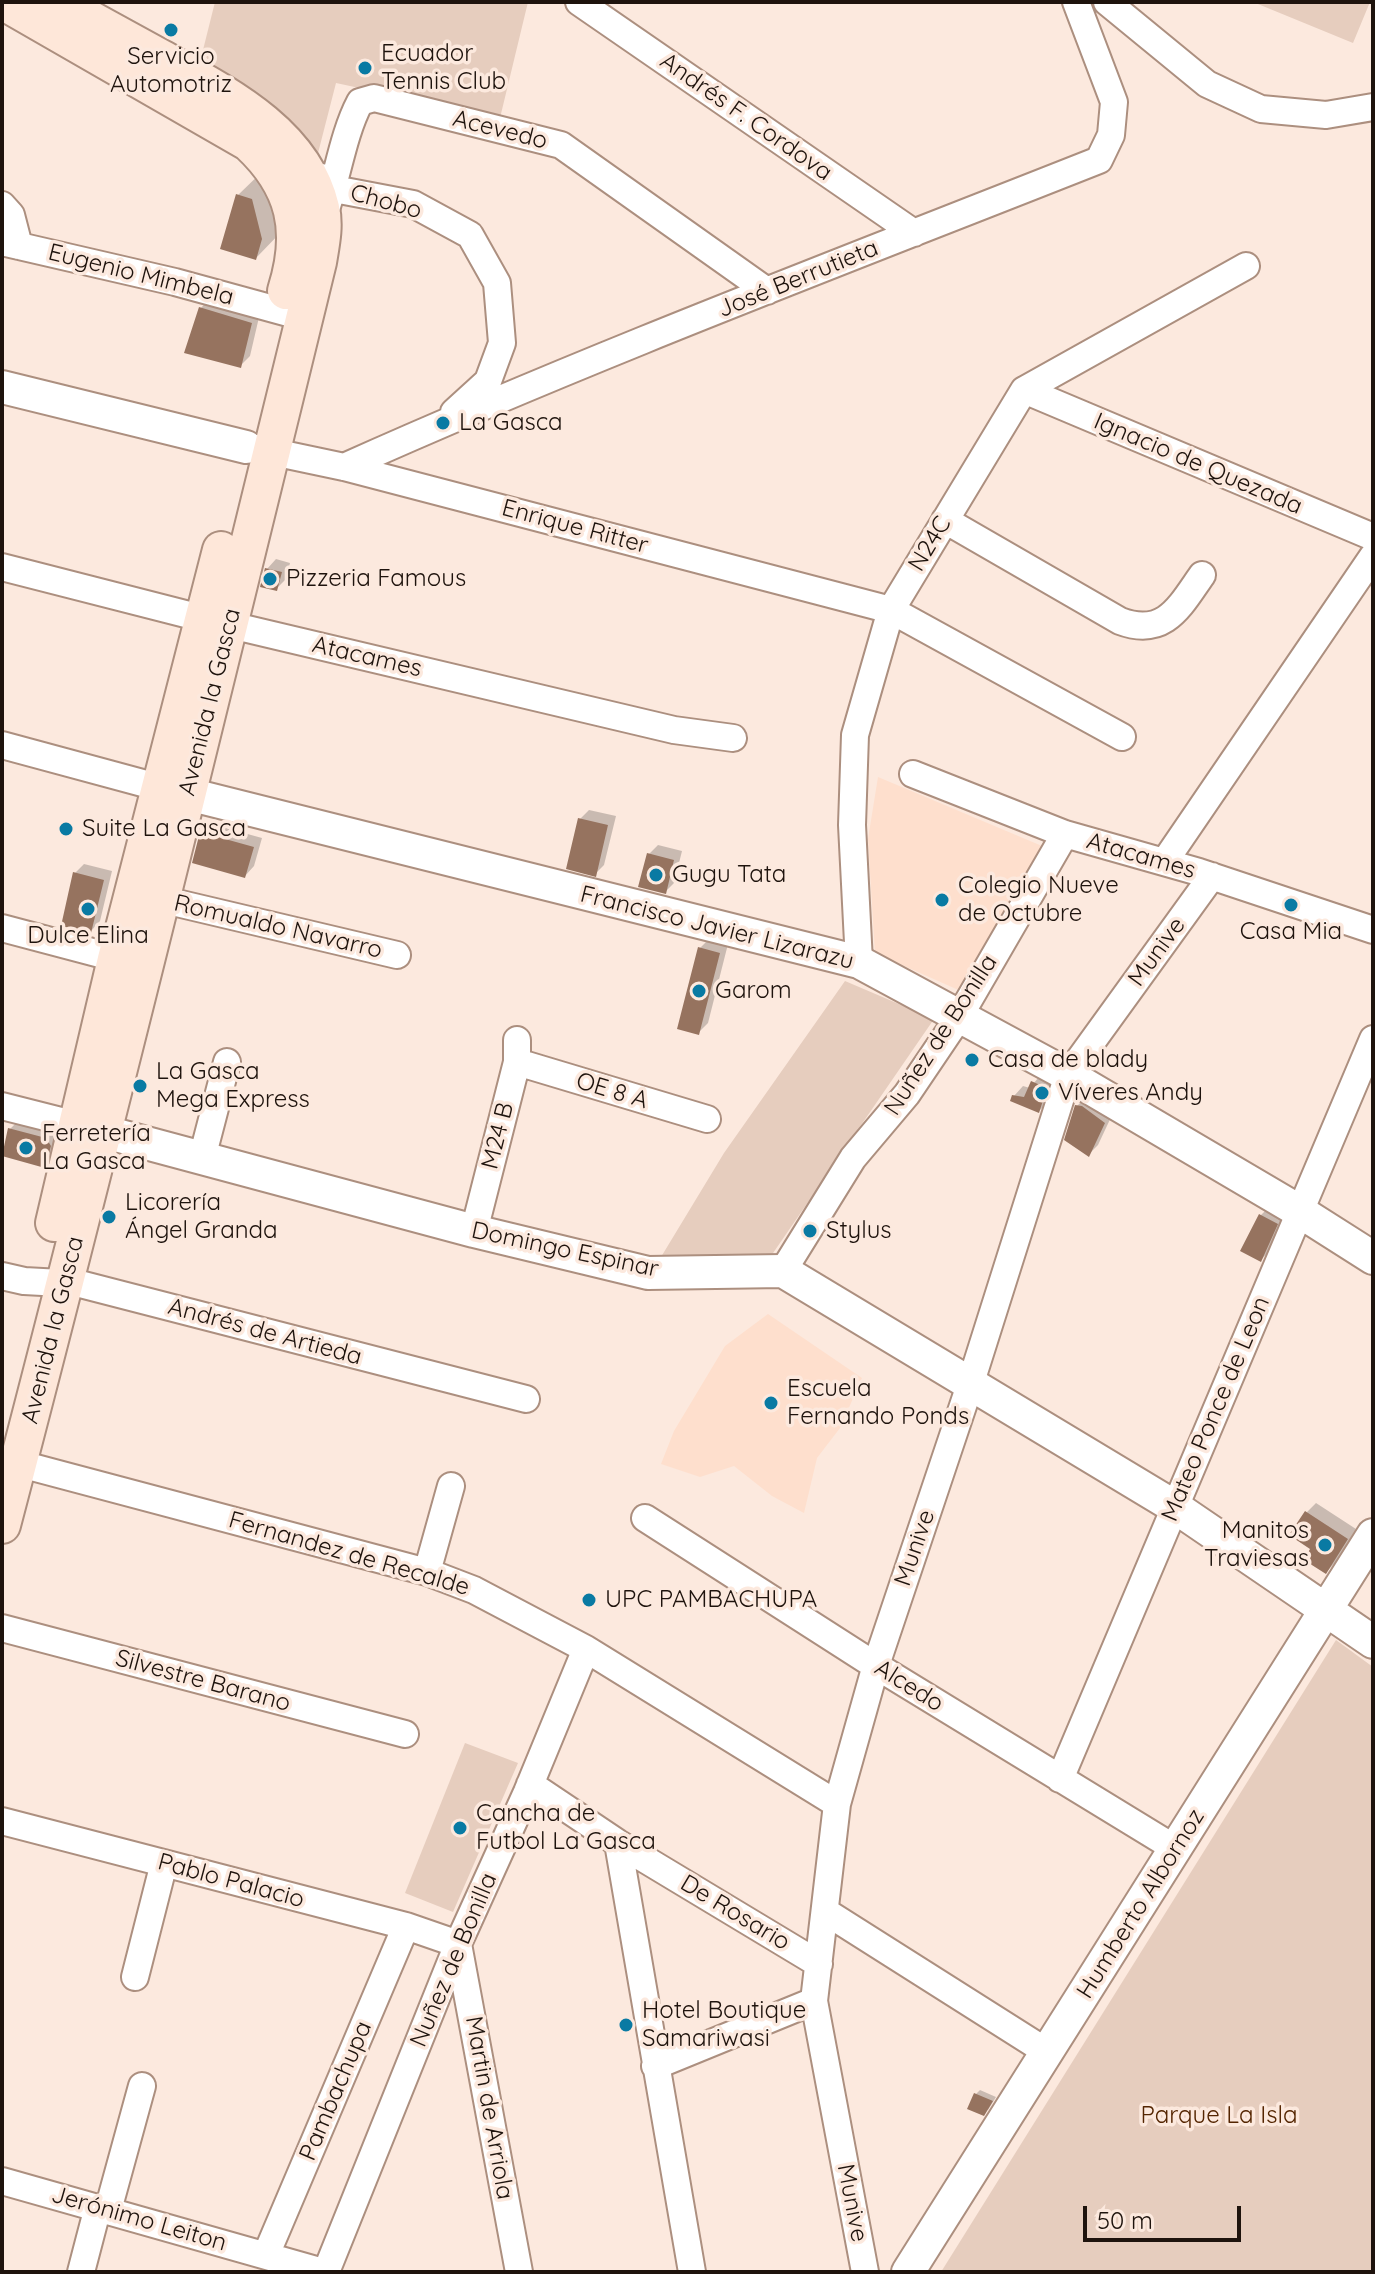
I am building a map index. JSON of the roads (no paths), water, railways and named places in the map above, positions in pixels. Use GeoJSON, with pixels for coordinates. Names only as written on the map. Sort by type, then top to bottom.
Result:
{"type":"FeatureCollection","features":[{"type":"Feature","properties":{"kind":"main road","name":"Avenida la Gasca"},"geometry":{"type":"LineString","coordinates":[[4,2],[249,143],[261,155],[280,181],[296,220],[291,275],[292,313]]}},
{"type":"Feature","properties":{"kind":"main road","name":"Avenida la Gasca"},"geometry":{"type":"LineString","coordinates":[[2,1525],[8,1452],[53,1283],[292,313],[318,262],[328,204],[321,205],[310,179],[287,145],[229,97],[59,2]]}},
{"type":"Feature","properties":{"kind":"main road","name":"Avenida la Gasca"},"geometry":{"type":"LineString","coordinates":[[130,962],[160,899],[174,791]]}},
{"type":"Feature","properties":{"kind":"street","name":"Andrés F. Cordova"},"geometry":{"type":"LineString","coordinates":[[579,2],[914,233]]}},
{"type":"Feature","properties":{"kind":"street","name":"José Berrutieta"},"geometry":{"type":"LineString","coordinates":[[344,467],[443,423],[767,291],[1099,160],[1111,135],[1114,102],[1076,2]]}},
{"type":"Feature","properties":{"kind":"street"},"geometry":{"type":"LineString","coordinates":[[1107,2],[1207,84],[1261,109],[1326,115],[1373,107]]}},
{"type":"Feature","properties":{"kind":"street","name":"Acevedo"},"geometry":{"type":"LineString","coordinates":[[328,204],[353,114],[360,102],[374,98],[561,145],[767,291]]}},
{"type":"Feature","properties":{"kind":"street","name":"Chobo"},"geometry":{"type":"LineString","coordinates":[[328,204],[413,204],[470,235],[497,283],[502,343],[488,381],[443,423]]}},
{"type":"Feature","properties":{"kind":"street"},"geometry":{"type":"LineString","coordinates":[[2,205],[11,215],[10,244]]}},
{"type":"Feature","properties":{"kind":"street","name":"Eugenio Mimbela"},"geometry":{"type":"LineString","coordinates":[[10,244],[292,313]]}},
{"type":"Feature","properties":{"kind":"street","name":"N24C"},"geometry":{"type":"LineString","coordinates":[[859,962],[852,825],[855,735],[891,610],[1024,390],[1246,266]]}},
{"type":"Feature","properties":{"kind":"street","name":"Enrique Ritter"},"geometry":{"type":"LineString","coordinates":[[2,387],[344,467],[891,610],[1122,737]]}},
{"type":"Feature","properties":{"kind":"street","name":"Ignacio de Quezada"},"geometry":{"type":"LineString","coordinates":[[1024,390],[1373,537]]}},
{"type":"Feature","properties":{"kind":"street"},"geometry":{"type":"LineString","coordinates":[[945,520],[1120,621],[1134,626],[1148,626],[1173,615],[1202,575]]}},
{"type":"Feature","properties":{"kind":"street"},"geometry":{"type":"LineString","coordinates":[[1165,861],[1373,556]]}},
{"type":"Feature","properties":{"kind":"street","name":"Atacames"},"geometry":{"type":"LineString","coordinates":[[2,567],[674,730],[733,738]]}},
{"type":"Feature","properties":{"kind":"street","name":"Francisco Javier Lizarazu"},"geometry":{"type":"LineString","coordinates":[[2,745],[859,962],[1068,1075],[1373,1258]]}},
{"type":"Feature","properties":{"kind":"street","name":"Atacames"},"geometry":{"type":"LineString","coordinates":[[913,774],[1065,834],[1165,861],[1373,930]]}},
{"type":"Feature","properties":{"kind":"street","name":"Nuñez de Bonilla"},"geometry":{"type":"LineString","coordinates":[[783,1271],[853,1158],[907,1094],[959,1017],[1065,834]]}},
{"type":"Feature","properties":{"kind":"street","name":"Munive"},"geometry":{"type":"LineString","coordinates":[[865,2272],[814,2001],[837,1804],[876,1665],[971,1382],[1068,1075],[1212,876]]}},
{"type":"Feature","properties":{"kind":"street","name":"Romualdo Navarro"},"geometry":{"type":"LineString","coordinates":[[160,899],[397,955]]}},
{"type":"Feature","properties":{"kind":"street"},"geometry":{"type":"LineString","coordinates":[[2,928],[130,962]]}},
{"type":"Feature","properties":{"kind":"street","name":"Mateo Ponce de Leon"},"geometry":{"type":"LineString","coordinates":[[1060,1779],[1373,1039]]}},
{"type":"Feature","properties":{"kind":"street","name":"OE 8 A"},"geometry":{"type":"LineString","coordinates":[[517,1051],[707,1119]]}},
{"type":"Feature","properties":{"kind":"street","name":"M24 B"},"geometry":{"type":"LineString","coordinates":[[474,1231],[517,1051]]}},
{"type":"Feature","properties":{"kind":"street"},"geometry":{"type":"LineString","coordinates":[[202,1158],[227,1062]]}},
{"type":"Feature","properties":{"kind":"street","name":"Domingo Espinar"},"geometry":{"type":"LineString","coordinates":[[2,1106],[474,1231],[648,1273],[783,1271]]}},
{"type":"Feature","properties":{"kind":"street"},"geometry":{"type":"LineString","coordinates":[[783,1271],[1175,1507],[1373,1642]]}},
{"type":"Feature","properties":{"kind":"street","name":"Andrés de Artieda"},"geometry":{"type":"LineString","coordinates":[[2,1276],[24,1281],[80,1284],[526,1399]]}},
{"type":"Feature","properties":{"kind":"street","name":"Fernandez de Recalde"},"geometry":{"type":"LineString","coordinates":[[8,1452],[427,1572],[474,1590],[586,1649],[837,1804]]}},
{"type":"Feature","properties":{"kind":"street"},"geometry":{"type":"LineString","coordinates":[[427,1572],[451,1486]]}},
{"type":"Feature","properties":{"kind":"street","name":"Alcedo"},"geometry":{"type":"LineString","coordinates":[[645,1518],[876,1665],[1176,1849]]}},
{"type":"Feature","properties":{"kind":"street","name":"Humberto Albornoz"},"geometry":{"type":"LineString","coordinates":[[908,2272],[1373,1535]]}},
{"type":"Feature","properties":{"kind":"street","name":"Silvestre Barano"},"geometry":{"type":"LineString","coordinates":[[2,1628],[405,1734]]}},
{"type":"Feature","properties":{"kind":"street","name":"Nuñez de Bonilla"},"geometry":{"type":"LineString","coordinates":[[324,2272],[458,1944],[586,1649]]}},
{"type":"Feature","properties":{"kind":"street","name":"De Rosario"},"geometry":{"type":"LineString","coordinates":[[530,1784],[618,1843],[819,1964]]}},
{"type":"Feature","properties":{"kind":"street","name":"Pablo Palacio"},"geometry":{"type":"LineString","coordinates":[[2,1821],[406,1926],[458,1944]]}},
{"type":"Feature","properties":{"kind":"street"},"geometry":{"type":"LineString","coordinates":[[618,1843],[692,2272]]}},
{"type":"Feature","properties":{"kind":"street"},"geometry":{"type":"LineString","coordinates":[[135,1977],[164,1863]]}},
{"type":"Feature","properties":{"kind":"street"},"geometry":{"type":"LineString","coordinates":[[826,1912],[1047,2052]]}},
{"type":"Feature","properties":{"kind":"street","name":"Pambachupa"},"geometry":{"type":"LineString","coordinates":[[266,2255],[406,1926]]}},
{"type":"Feature","properties":{"kind":"street","name":"Martin de Arriola"},"geometry":{"type":"LineString","coordinates":[[458,1944],[519,2272]]}},
{"type":"Feature","properties":{"kind":"street"},"geometry":{"type":"LineString","coordinates":[[655,2066],[814,2001]]}},
{"type":"Feature","properties":{"kind":"street"},"geometry":{"type":"LineString","coordinates":[[81,2272],[142,2086]]}},
{"type":"Feature","properties":{"kind":"street","name":"Jerónimo Leiton"},"geometry":{"type":"LineString","coordinates":[[2,2181],[324,2272]]}},
{"type":"Feature","properties":{"kind":"place","name":"Servicio Automotriz"},"geometry":{"type":"Point","coordinates":[171,30]}},
{"type":"Feature","properties":{"kind":"place","name":"Ecuador Tennis Club"},"geometry":{"type":"Point","coordinates":[365,68]}},
{"type":"Feature","properties":{"kind":"place","name":"La Gasca"},"geometry":{"type":"Point","coordinates":[443,423]}},
{"type":"Feature","properties":{"kind":"place","name":"Pizzeria Famous"},"geometry":{"type":"Point","coordinates":[270,579]}},
{"type":"Feature","properties":{"kind":"place","name":"Suite La Gasca"},"geometry":{"type":"Point","coordinates":[66,829]}},
{"type":"Feature","properties":{"kind":"place","name":"Gugu Tata"},"geometry":{"type":"Point","coordinates":[656,875]}},
{"type":"Feature","properties":{"kind":"place","name":"Colegio Nueve de Octubre"},"geometry":{"type":"Point","coordinates":[942,900]}},
{"type":"Feature","properties":{"kind":"place","name":"Casa Mia"},"geometry":{"type":"Point","coordinates":[1291,905]}},
{"type":"Feature","properties":{"kind":"place","name":"Dulce Elina"},"geometry":{"type":"Point","coordinates":[88,909]}},
{"type":"Feature","properties":{"kind":"place","name":"Garom"},"geometry":{"type":"Point","coordinates":[699,991]}},
{"type":"Feature","properties":{"kind":"place","name":"Casa de blady"},"geometry":{"type":"Point","coordinates":[972,1060]}},
{"type":"Feature","properties":{"kind":"place","name":"La Gasca Mega Express"},"geometry":{"type":"Point","coordinates":[140,1086]}},
{"type":"Feature","properties":{"kind":"place","name":"Víveres Andy"},"geometry":{"type":"Point","coordinates":[1042,1093]}},
{"type":"Feature","properties":{"kind":"place","name":"Ferretería La Gasca"},"geometry":{"type":"Point","coordinates":[26,1148]}},
{"type":"Feature","properties":{"kind":"place","name":"Licorería Ángel Granda"},"geometry":{"type":"Point","coordinates":[109,1217]}},
{"type":"Feature","properties":{"kind":"place","name":"Stylus"},"geometry":{"type":"Point","coordinates":[810,1231]}},
{"type":"Feature","properties":{"kind":"place","name":"Escuela Fernando Ponds"},"geometry":{"type":"Point","coordinates":[771,1403]}},
{"type":"Feature","properties":{"kind":"place","name":"Manitos Traviesas"},"geometry":{"type":"Point","coordinates":[1325,1545]}},
{"type":"Feature","properties":{"kind":"place","name":"UPC PAMBACHUPA"},"geometry":{"type":"Point","coordinates":[589,1600]}},
{"type":"Feature","properties":{"kind":"place","name":"Cancha de Futbol La Gasca"},"geometry":{"type":"Point","coordinates":[460,1828]}},
{"type":"Feature","properties":{"kind":"place","name":"Hotel Boutique Samariwasi"},"geometry":{"type":"Point","coordinates":[626,2025]}},
{"type":"Feature","properties":{"kind":"park label","name":"Parque La Isla"},"geometry":{"type":"Point","coordinates":[1219,2116]}}]}
